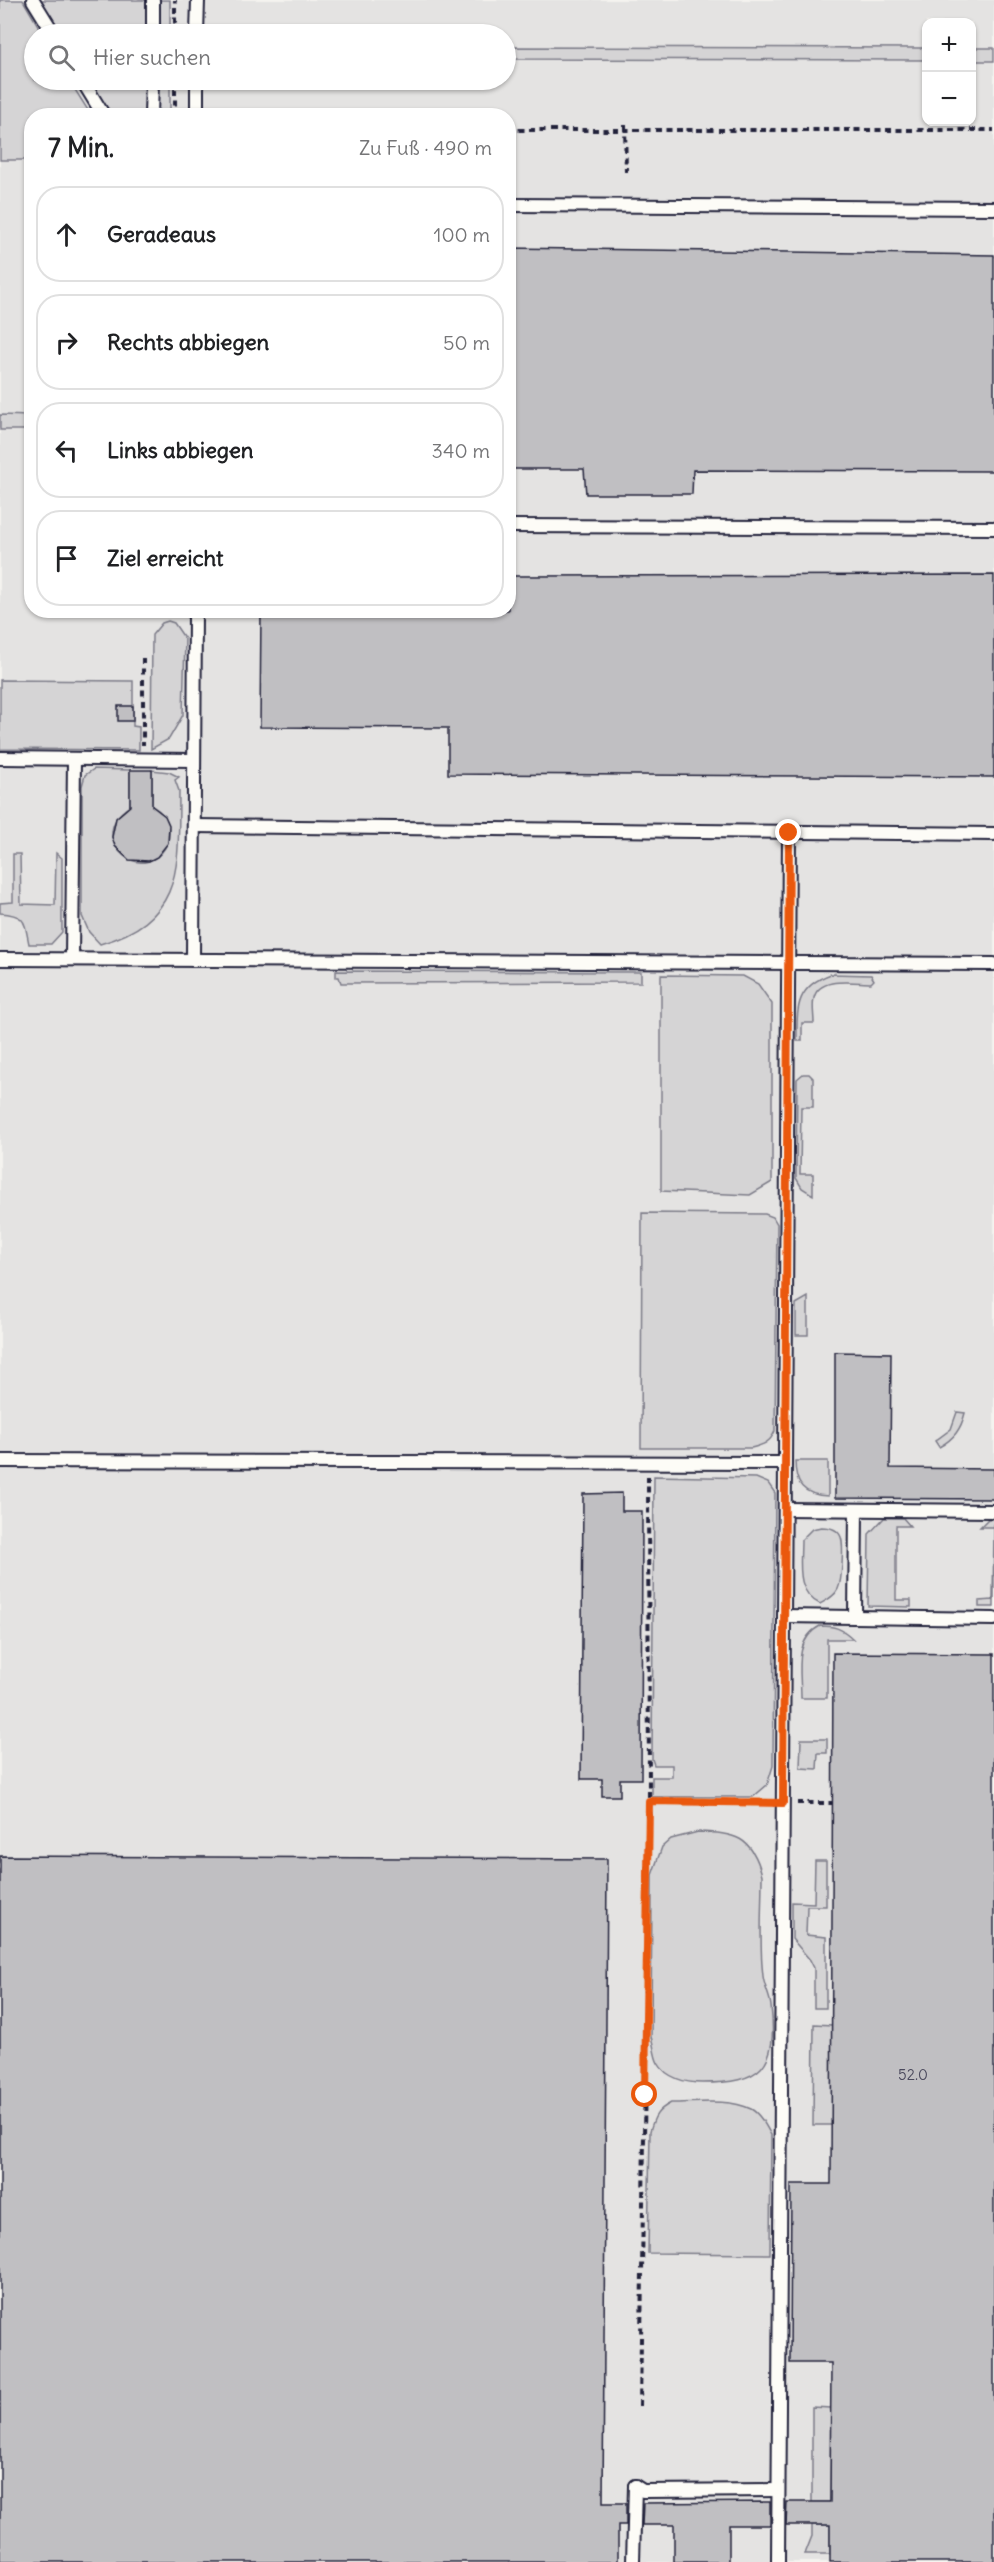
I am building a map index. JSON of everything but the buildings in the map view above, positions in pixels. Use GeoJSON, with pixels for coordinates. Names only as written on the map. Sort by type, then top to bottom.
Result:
{"type":"FeatureCollection","features":[{"type":"Feature","properties":{"kind":"lane"},"geometry":{"type":"LineString","coordinates":[[33,0],[48,24]]}},
{"type":"Feature","properties":{"kind":"lane"},"geometry":{"type":"LineString","coordinates":[[153,0],[153,24]]}},
{"type":"Feature","properties":{"kind":"lane"},"geometry":{"type":"LineString","coordinates":[[197,24],[198,0]]}},
{"type":"Feature","properties":{"kind":"lane"},"geometry":{"type":"LineString","coordinates":[[88,90],[99,108]]}},
{"type":"Feature","properties":{"kind":"lane"},"geometry":{"type":"LineString","coordinates":[[152,90],[152,108]]}},
{"type":"Feature","properties":{"kind":"lane"},"geometry":{"type":"LineString","coordinates":[[197,90],[197,108]]}},
{"type":"Feature","properties":{"kind":"lane"},"geometry":{"type":"LineString","coordinates":[[516,205],[994,208]]}},
{"type":"Feature","properties":{"kind":"lane"},"geometry":{"type":"LineString","coordinates":[[516,526],[994,528]]}},
{"type":"Feature","properties":{"kind":"lane"},"geometry":{"type":"LineString","coordinates":[[193,960],[195,618]]}},
{"type":"Feature","properties":{"kind":"lane"},"geometry":{"type":"LineString","coordinates":[[0,758],[194,760]]}},
{"type":"Feature","properties":{"kind":"lane"},"geometry":{"type":"LineString","coordinates":[[72,959],[74,759]]}},
{"type":"Feature","properties":{"kind":"lane"},"geometry":{"type":"LineString","coordinates":[[194,826],[994,834]]}},
{"type":"Feature","properties":{"kind":"lane"},"geometry":{"type":"LineString","coordinates":[[778,2562],[789,833]]}},
{"type":"Feature","properties":{"kind":"lane"},"geometry":{"type":"LineString","coordinates":[[0,959],[994,964]]}},
{"type":"Feature","properties":{"kind":"lane"},"geometry":{"type":"LineString","coordinates":[[0,1461],[785,1463]]}},
{"type":"Feature","properties":{"kind":"lane"},"geometry":{"type":"LineString","coordinates":[[784,1509],[994,1511]]}},
{"type":"Feature","properties":{"kind":"lane"},"geometry":{"type":"LineString","coordinates":[[855,1617],[856,1510]]}},
{"type":"Feature","properties":{"kind":"lane"},"geometry":{"type":"LineString","coordinates":[[784,1616],[994,1619]]}},
{"type":"Feature","properties":{"kind":"lane"},"geometry":{"type":"LineString","coordinates":[[633,2562],[635,2486],[642,2491],[778,2490]]}},
{"type":"Feature","properties":{"kind":"path"},"geometry":{"type":"LineString","coordinates":[[176,0],[176,24]]}},
{"type":"Feature","properties":{"kind":"path"},"geometry":{"type":"LineString","coordinates":[[176,90],[176,108]]}},
{"type":"Feature","properties":{"kind":"path"},"geometry":{"type":"LineString","coordinates":[[516,130],[625,128],[994,130]]}},
{"type":"Feature","properties":{"kind":"path"},"geometry":{"type":"LineString","coordinates":[[625,128],[626,172]]}},
{"type":"Feature","properties":{"kind":"path"},"geometry":{"type":"LineString","coordinates":[[143,658],[143,759]]}},
{"type":"Feature","properties":{"kind":"path"},"geometry":{"type":"LineString","coordinates":[[640,2406],[649,1801],[648,1462]]}},
{"type":"Feature","properties":{"kind":"path"},"geometry":{"type":"LineString","coordinates":[[649,1801],[833,1803]]}},
{"type":"Feature","properties":{"kind":"shaded area"},"geometry":{"type":"Polygon","coordinates":[[[0,0],[994,0],[994,2562],[0,2562],[0,0]]]}},
{"type":"Feature","properties":{"kind":"shaded area"},"geometry":{"type":"Polygon","coordinates":[[[0,0],[23,0],[37,24],[24,24],[24,90],[75,90],[87,108],[24,108],[24,160],[0,160],[0,0]]]}},
{"type":"Feature","properties":{"kind":"shaded area"},"geometry":{"type":"Polygon","coordinates":[[[40,0],[170,0],[170,24],[55,24],[40,0]]]}},
{"type":"Feature","properties":{"kind":"shaded area"},"geometry":{"type":"Polygon","coordinates":[[[516,47],[922,48],[922,60],[516,59],[516,47]]]}},
{"type":"Feature","properties":{"kind":"shaded area"},"geometry":{"type":"Polygon","coordinates":[[[976,48],[994,48],[994,61],[976,61],[976,48]]]}},
{"type":"Feature","properties":{"kind":"shaded area"},"geometry":{"type":"Polygon","coordinates":[[[93,90],[170,90],[170,108],[104,108],[93,90]]]}},
{"type":"Feature","properties":{"kind":"shaded area"},"geometry":{"type":"Polygon","coordinates":[[[0,415],[24,416],[24,430],[0,430],[0,415]]]}},
{"type":"Feature","properties":{"kind":"shaded area"},"geometry":{"type":"Polygon","coordinates":[[[168,621],[174,623],[185,639],[183,715],[169,739],[151,749],[152,635],[162,623],[168,621]]]}},
{"type":"Feature","properties":{"kind":"shaded area"},"geometry":{"type":"Polygon","coordinates":[[[0,680],[133,681],[133,726],[139,727],[139,750],[0,749],[0,680]]]}},
{"type":"Feature","properties":{"kind":"shaded area"},"geometry":{"type":"Polygon","coordinates":[[[94,769],[130,770],[130,806],[116,819],[112,837],[118,850],[136,862],[157,857],[165,848],[169,838],[169,826],[163,815],[152,806],[152,770],[169,772],[179,777],[175,780],[179,791],[176,865],[171,886],[163,904],[148,920],[128,933],[100,944],[89,932],[82,916],[82,786],[85,775],[94,769]]]}},
{"type":"Feature","properties":{"kind":"shaded area"},"geometry":{"type":"Polygon","coordinates":[[[56,853],[62,858],[62,932],[51,944],[29,944],[22,920],[15,915],[0,913],[0,903],[13,902],[13,854],[20,854],[21,904],[55,905],[56,853]]]}},
{"type":"Feature","properties":{"kind":"shaded area"},"geometry":{"type":"Polygon","coordinates":[[[336,971],[641,972],[641,982],[341,983],[339,977],[336,977],[336,971]]]}},
{"type":"Feature","properties":{"kind":"shaded area"},"geometry":{"type":"Polygon","coordinates":[[[831,974],[871,975],[874,980],[871,983],[838,982],[823,986],[814,998],[814,1023],[802,1023],[802,1041],[797,1041],[798,1009],[804,992],[819,979],[831,974]]]}},
{"type":"Feature","properties":{"kind":"shaded area"},"geometry":{"type":"Polygon","coordinates":[[[661,975],[743,976],[758,984],[772,1004],[772,1182],[750,1195],[661,1191],[661,975]]]}},
{"type":"Feature","properties":{"kind":"shaded area"},"geometry":{"type":"Polygon","coordinates":[[[803,1074],[809,1074],[813,1078],[813,1107],[801,1107],[800,1174],[813,1174],[813,1195],[802,1188],[796,1178],[797,1079],[803,1074]]]}},
{"type":"Feature","properties":{"kind":"shaded area"},"geometry":{"type":"Polygon","coordinates":[[[642,1213],[765,1214],[773,1217],[777,1224],[775,1431],[766,1443],[751,1448],[641,1448],[642,1213]]]}},
{"type":"Feature","properties":{"kind":"shaded area"},"geometry":{"type":"Polygon","coordinates":[[[808,1297],[808,1335],[796,1335],[796,1304],[808,1297]]]}},
{"type":"Feature","properties":{"kind":"shaded area"},"geometry":{"type":"Polygon","coordinates":[[[957,1412],[965,1413],[959,1429],[949,1441],[939,1447],[935,1441],[951,1429],[957,1412]]]}},
{"type":"Feature","properties":{"kind":"shaded area"},"geometry":{"type":"Polygon","coordinates":[[[795,1461],[828,1461],[828,1496],[812,1493],[802,1487],[795,1469],[795,1461]]]}},
{"type":"Feature","properties":{"kind":"shaded area"},"geometry":{"type":"Polygon","coordinates":[[[654,1476],[756,1478],[768,1483],[775,1493],[773,1766],[767,1785],[753,1797],[652,1797],[652,1777],[672,1777],[672,1765],[654,1765],[652,1759],[654,1476]]]}},
{"type":"Feature","properties":{"kind":"shaded area"},"geometry":{"type":"Polygon","coordinates":[[[884,1518],[903,1518],[910,1526],[896,1526],[896,1600],[911,1600],[911,1607],[868,1606],[869,1534],[884,1518]]]}},
{"type":"Feature","properties":{"kind":"shaded area"},"geometry":{"type":"Polygon","coordinates":[[[988,1519],[994,1519],[994,1527],[980,1527],[988,1519]]]}},
{"type":"Feature","properties":{"kind":"shaded area"},"geometry":{"type":"Polygon","coordinates":[[[827,1527],[840,1534],[842,1555],[841,1579],[838,1589],[833,1596],[820,1604],[806,1592],[801,1576],[800,1558],[801,1540],[812,1529],[827,1527]]]}},
{"type":"Feature","properties":{"kind":"shaded area"},"geometry":{"type":"Polygon","coordinates":[[[994,1527],[994,1607],[979,1607],[979,1601],[993,1600],[994,1527]]]}},
{"type":"Feature","properties":{"kind":"shaded area"},"geometry":{"type":"Polygon","coordinates":[[[820,1626],[838,1628],[853,1639],[827,1639],[827,1698],[801,1698],[802,1648],[811,1632],[820,1626]]]}},
{"type":"Feature","properties":{"kind":"shaded area"},"geometry":{"type":"Polygon","coordinates":[[[801,1739],[827,1739],[827,1753],[818,1753],[817,1769],[800,1768],[801,1739]]]}},
{"type":"Feature","properties":{"kind":"shaded area"},"geometry":{"type":"Polygon","coordinates":[[[698,1832],[722,1834],[740,1839],[753,1852],[762,1875],[762,1964],[771,2006],[771,2044],[768,2058],[761,2068],[752,2075],[739,2080],[702,2083],[677,2079],[658,2063],[651,2037],[652,1875],[662,1847],[671,1839],[698,1832]]]}},
{"type":"Feature","properties":{"kind":"shaded area"},"geometry":{"type":"Polygon","coordinates":[[[815,1861],[826,1861],[826,1906],[807,1906],[806,1935],[826,1937],[826,2008],[814,2008],[814,1968],[792,1939],[792,1902],[814,1903],[815,1861]]]}},
{"type":"Feature","properties":{"kind":"shaded area"},"geometry":{"type":"Polygon","coordinates":[[[814,2024],[832,2025],[832,2125],[813,2125],[814,2024]]]}},
{"type":"Feature","properties":{"kind":"shaded area"},"geometry":{"type":"Polygon","coordinates":[[[671,2103],[732,2103],[751,2109],[762,2120],[771,2135],[770,2254],[648,2253],[650,2131],[657,2114],[671,2103]]]}},
{"type":"Feature","properties":{"kind":"shaded area"},"geometry":{"type":"Polygon","coordinates":[[[812,2407],[831,2408],[830,2502],[812,2502],[812,2407]]]}},
{"type":"Feature","properties":{"kind":"shaded area"},"geometry":{"type":"Polygon","coordinates":[[[812,2525],[830,2525],[830,2554],[805,2554],[812,2536],[812,2525]]]}},
{"type":"Feature","properties":{"kind":"route"},"geometry":{"type":"LineString","coordinates":[[645,2095],[649,1801],[783,1803],[789,833]]}}]}
